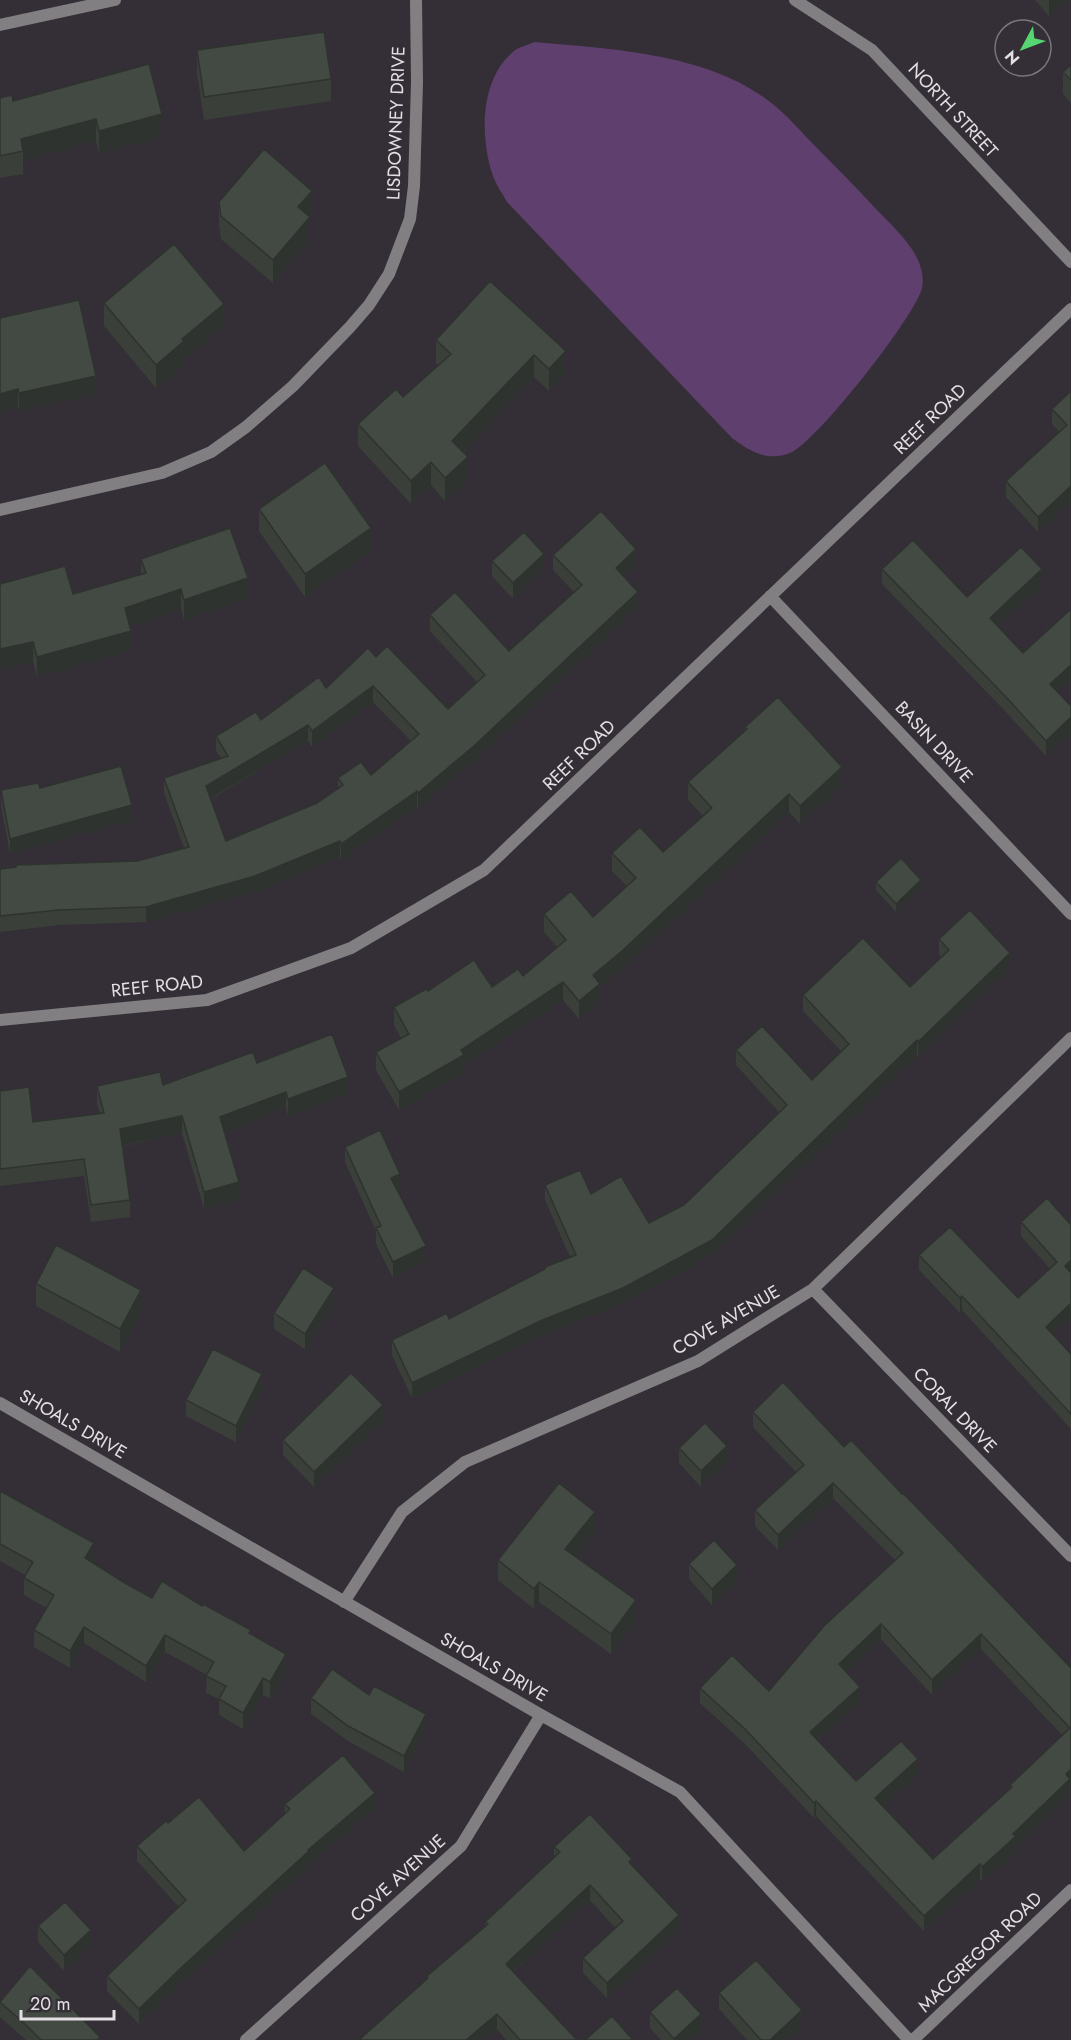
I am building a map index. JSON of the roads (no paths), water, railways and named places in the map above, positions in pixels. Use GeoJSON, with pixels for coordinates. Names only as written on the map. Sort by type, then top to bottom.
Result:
{"type":"FeatureCollection","features":[{"type":"Feature","properties":{"kind":"street"},"geometry":{"type":"LineString","coordinates":[[0,26],[115,0]]}},
{"type":"Feature","properties":{"kind":"street","name":"LISDOWNEY DRIVE"},"geometry":{"type":"LineString","coordinates":[[0,510],[162,473],[211,452],[246,427],[293,386],[351,327],[369,305],[389,274],[410,219],[414,186],[417,82],[416,0]]}},
{"type":"Feature","properties":{"kind":"street","name":"NORTH STREET"},"geometry":{"type":"LineString","coordinates":[[795,0],[872,50],[1071,262]]}},
{"type":"Feature","properties":{"kind":"street","name":"REEF ROAD"},"geometry":{"type":"LineString","coordinates":[[0,1020],[207,1000],[351,948],[484,870],[1071,309]]}},
{"type":"Feature","properties":{"kind":"street","name":"BASIN DRIVE"},"geometry":{"type":"LineString","coordinates":[[770,596],[1071,914]]}},
{"type":"Feature","properties":{"kind":"street","name":"COVE AVENUE"},"geometry":{"type":"LineString","coordinates":[[344,1602],[402,1512],[465,1462],[698,1361],[813,1289],[1071,1038]]}},
{"type":"Feature","properties":{"kind":"street","name":"CORAL DRIVE"},"geometry":{"type":"LineString","coordinates":[[813,1289],[1071,1556]]}},
{"type":"Feature","properties":{"kind":"street","name":"SHOALS DRIVE"},"geometry":{"type":"LineString","coordinates":[[0,1403],[541,1715],[680,1792],[911,2040]]}},
{"type":"Feature","properties":{"kind":"street","name":"COVE AVENUE"},"geometry":{"type":"LineString","coordinates":[[246,2040],[461,1846],[541,1715]]}},
{"type":"Feature","properties":{"kind":"street","name":"MACGREGOR ROAD"},"geometry":{"type":"LineString","coordinates":[[911,2040],[1071,1890]]}}]}
